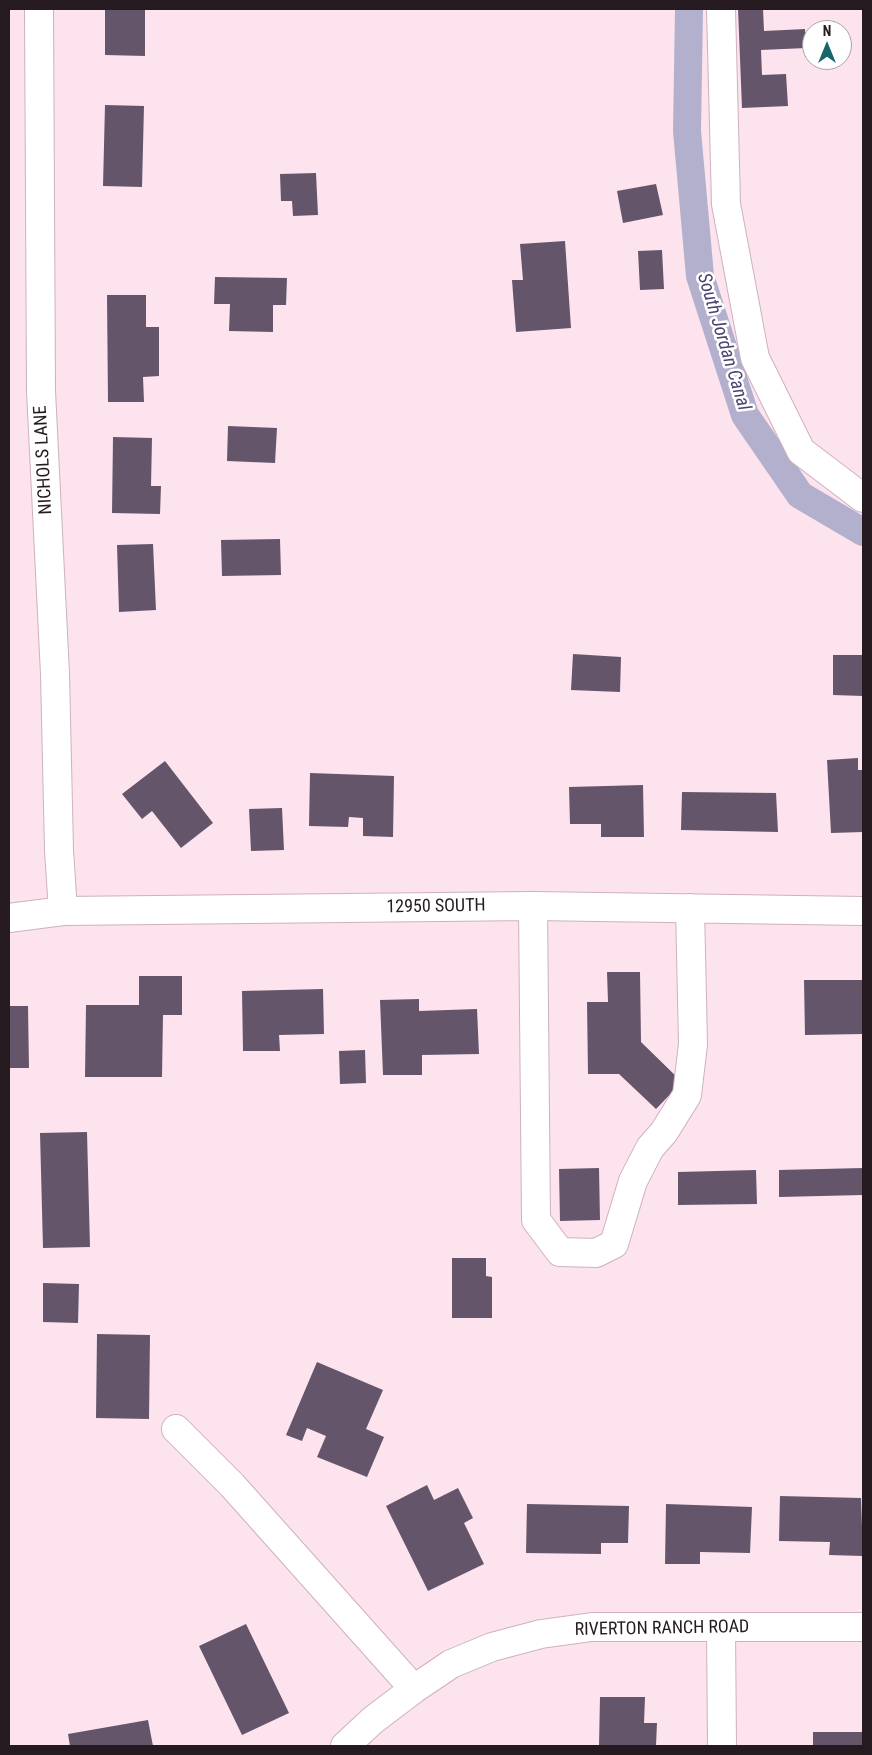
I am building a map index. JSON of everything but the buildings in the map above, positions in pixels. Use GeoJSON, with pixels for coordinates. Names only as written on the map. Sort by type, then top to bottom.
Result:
{"type":"FeatureCollection","features":[{"type":"Feature","properties":{"kind":"street","name":"NICHOLS LANE"},"geometry":{"type":"LineString","coordinates":[[39,9],[41,391],[55,674],[59,850],[63,911]]}},
{"type":"Feature","properties":{"kind":"street"},"geometry":{"type":"LineString","coordinates":[[721,9],[726,204],[755,358],[801,451],[863,498]]}},
{"type":"Feature","properties":{"kind":"street","name":"12950 SOUTH"},"geometry":{"type":"LineString","coordinates":[[9,918],[63,911],[533,906],[863,911]]}},
{"type":"Feature","properties":{"kind":"street"},"geometry":{"type":"LineString","coordinates":[[533,906],[536,1220],[560,1252],[596,1253],[614,1244],[633,1181],[650,1148],[664,1132],[687,1095],[693,1044],[690,908]]}},
{"type":"Feature","properties":{"kind":"street"},"geometry":{"type":"LineString","coordinates":[[176,1429],[232,1485],[414,1689]]}},
{"type":"Feature","properties":{"kind":"street","name":"RIVERTON RANCH ROAD"},"geometry":{"type":"LineString","coordinates":[[345,1746],[373,1720],[451,1664],[484,1650],[541,1634],[592,1627],[863,1627]]}},
{"type":"Feature","properties":{"kind":"street"},"geometry":{"type":"LineString","coordinates":[[722,1627],[722,1746]]}},
{"type":"Feature","properties":{"kind":"waterway","name":"South Jordan Canal"},"geometry":{"type":"LineString","coordinates":[[689,9],[687,131],[700,276],[745,415],[800,495],[863,532]]}}]}
